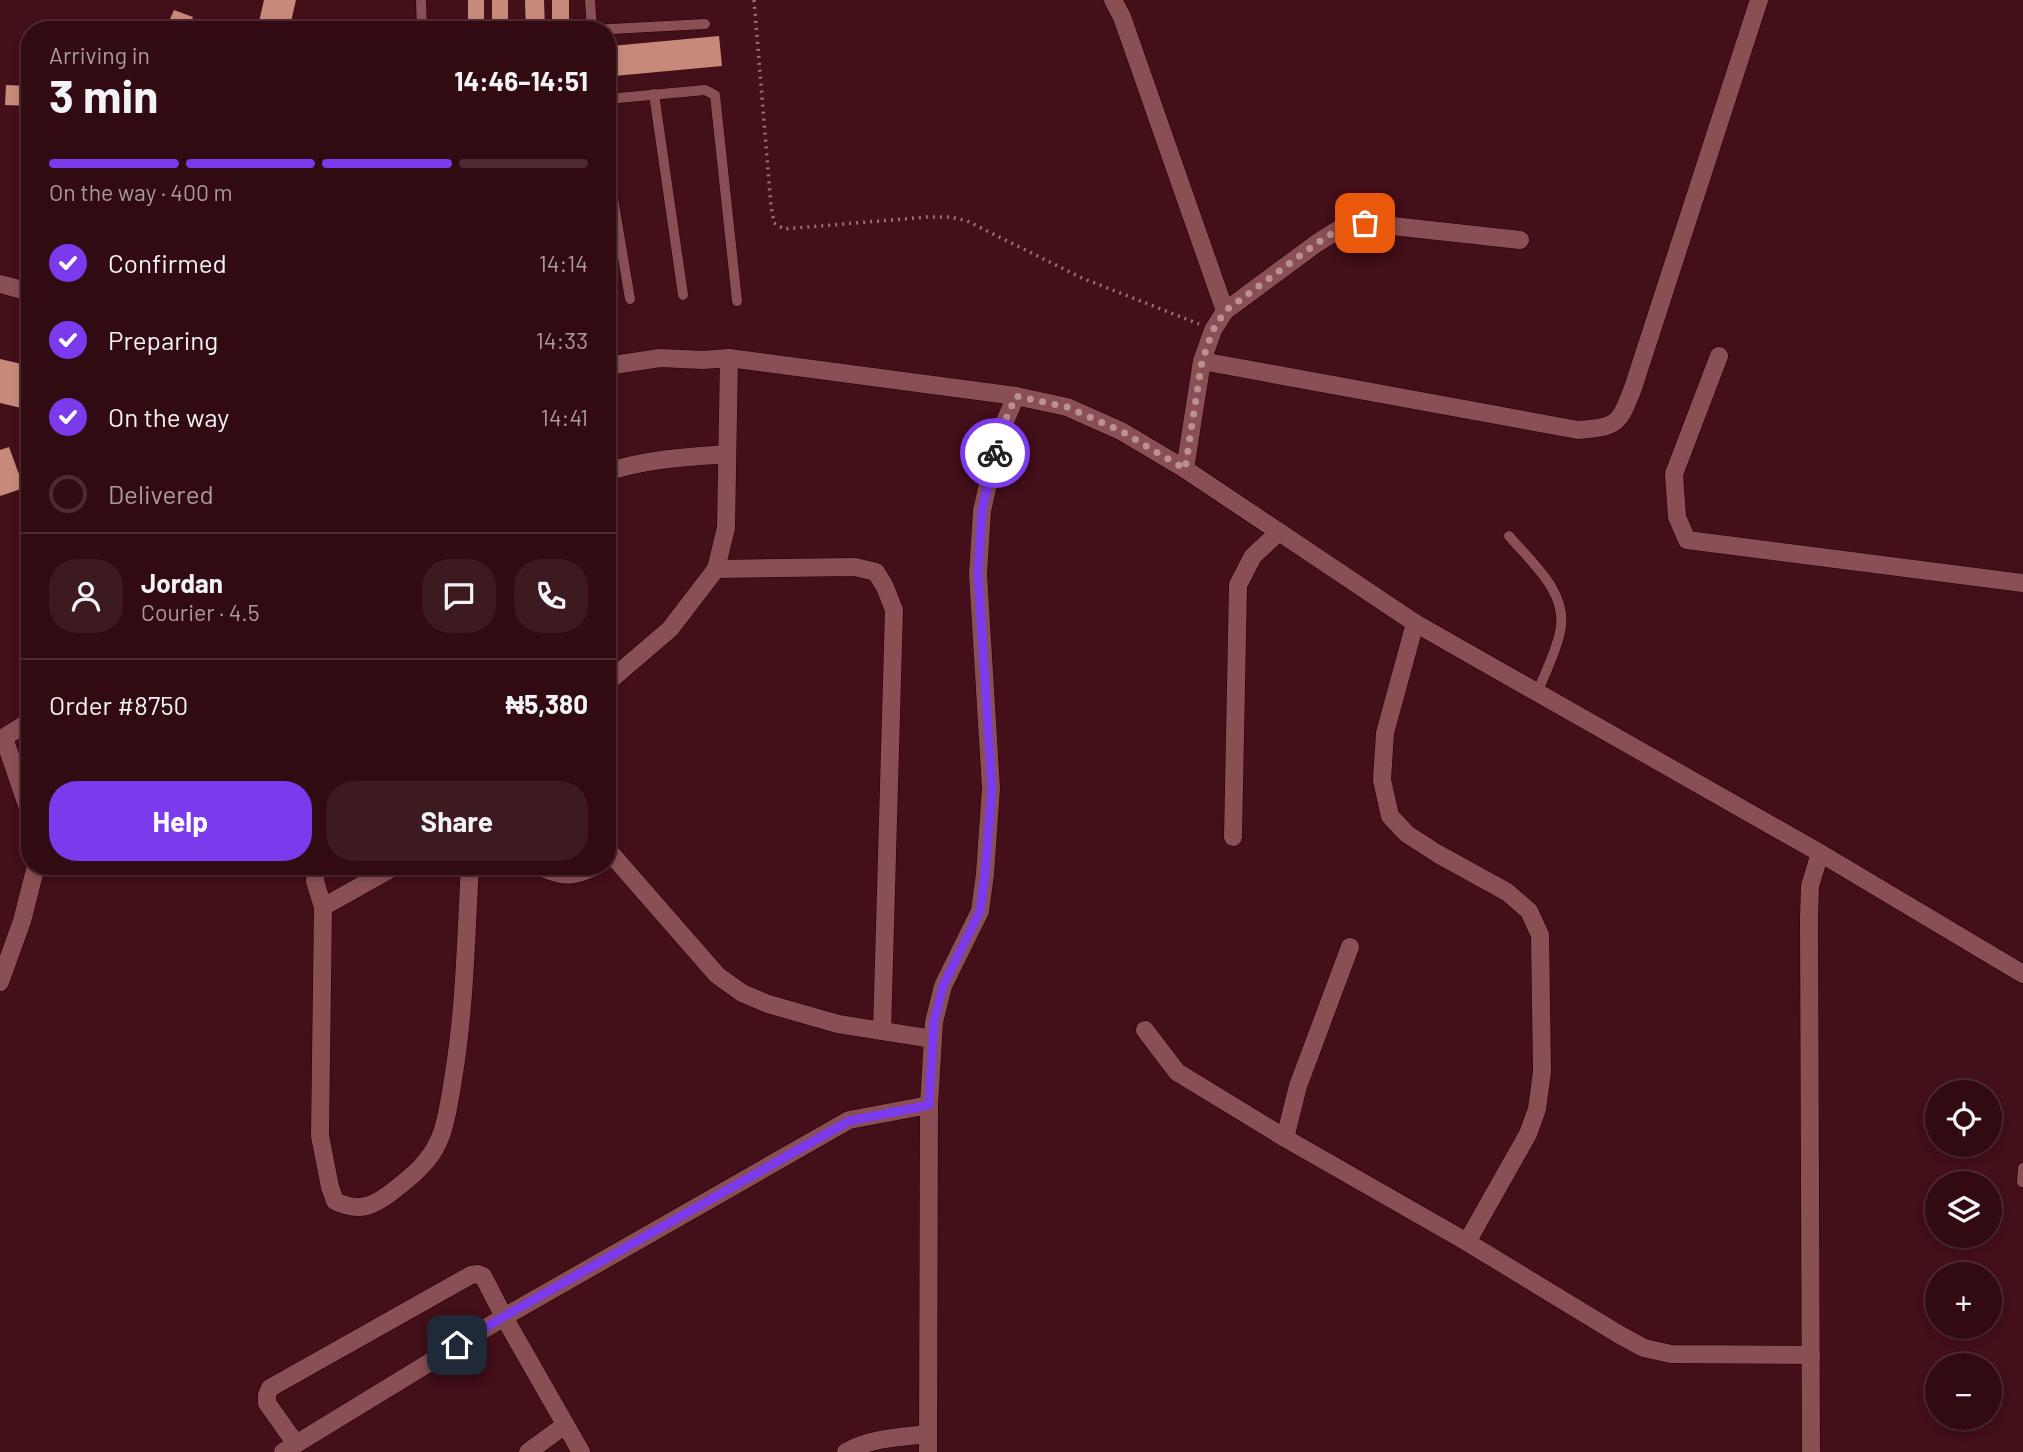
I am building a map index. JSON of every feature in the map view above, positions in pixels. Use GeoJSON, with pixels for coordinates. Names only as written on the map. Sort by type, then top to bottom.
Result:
{"type":"FeatureCollection","features":[{"type":"Feature","properties":{"kind":"street"},"geometry":{"type":"LineString","coordinates":[[1113,0],[1122,17],[1225,311]]}},
{"type":"Feature","properties":{"kind":"street"},"geometry":{"type":"LineString","coordinates":[[1122,17],[1130,0]]}},
{"type":"Feature","properties":{"kind":"street"},"geometry":{"type":"LineString","coordinates":[[1202,361],[1578,430],[1605,428],[1622,415],[1633,388],[1755,1]]}},
{"type":"Feature","properties":{"kind":"street"},"geometry":{"type":"LineString","coordinates":[[1185,469],[1202,361],[1213,330],[1225,311],[1317,243],[1341,228],[1365,223],[1520,240]]}},
{"type":"Feature","properties":{"kind":"street"},"geometry":{"type":"LineString","coordinates":[[0,284],[21,290]]}},
{"type":"Feature","properties":{"kind":"street"},"geometry":{"type":"LineString","coordinates":[[1719,356],[1674,474],[1677,517],[1688,540],[2023,583]]}},
{"type":"Feature","properties":{"kind":"street"},"geometry":{"type":"LineString","coordinates":[[616,365],[660,358],[729,358],[1016,396],[1067,407],[1121,431],[1185,469],[1415,623],[1821,853],[2023,974]]}},
{"type":"Feature","properties":{"kind":"street"},"geometry":{"type":"LineString","coordinates":[[616,675],[670,629],[716,569],[726,528],[729,358]]}},
{"type":"Feature","properties":{"kind":"street"},"geometry":{"type":"LineString","coordinates":[[846,1452],[889,1438],[928,1443],[929,1105],[934,1022],[943,986],[980,911],[992,788],[978,574],[982,511],[999,435],[1016,396]]}},
{"type":"Feature","properties":{"kind":"street"},"geometry":{"type":"LineString","coordinates":[[616,469],[632,463],[727,454]]}},
{"type":"Feature","properties":{"kind":"street"},"geometry":{"type":"LineString","coordinates":[[1233,837],[1238,585],[1253,556],[1279,532]]}},
{"type":"Feature","properties":{"kind":"street"},"geometry":{"type":"LineString","coordinates":[[716,569],[855,567],[876,572],[894,610],[882,1031]]}},
{"type":"Feature","properties":{"kind":"street"},"geometry":{"type":"LineString","coordinates":[[1415,623],[1385,733],[1382,780],[1390,816],[1407,834],[1507,892],[1529,911],[1540,935],[1542,1072],[1537,1109],[1528,1134],[1467,1242]]}},
{"type":"Feature","properties":{"kind":"street"},"geometry":{"type":"LineString","coordinates":[[21,727],[2,739],[21,790]]}},
{"type":"Feature","properties":{"kind":"street"},"geometry":{"type":"LineString","coordinates":[[1811,1452],[1809,918],[1810,886],[1821,853]]}},
{"type":"Feature","properties":{"kind":"street"},"geometry":{"type":"LineString","coordinates":[[616,864],[717,975],[742,993],[768,1004],[838,1024],[933,1039]]}},
{"type":"Feature","properties":{"kind":"street"},"geometry":{"type":"LineString","coordinates":[[0,982],[22,921],[34,875]]}},
{"type":"Feature","properties":{"kind":"street"},"geometry":{"type":"LineString","coordinates":[[316,875],[323,907],[320,1136],[335,1201],[348,1208],[363,1208],[383,1199],[418,1172],[439,1141],[451,1093],[461,1029],[470,875]]}},
{"type":"Feature","properties":{"kind":"street"},"geometry":{"type":"LineString","coordinates":[[323,907],[380,875]]}},
{"type":"Feature","properties":{"kind":"street"},"geometry":{"type":"LineString","coordinates":[[1285,1138],[1298,1086],[1350,947]]}},
{"type":"Feature","properties":{"kind":"street"},"geometry":{"type":"LineString","coordinates":[[1145,1030],[1177,1072],[1644,1348],[1671,1354],[1811,1354]]}},
{"type":"Feature","properties":{"kind":"street"},"geometry":{"type":"LineString","coordinates":[[581,1452],[503,1317],[483,1276],[478,1274],[471,1275],[270,1388],[267,1395],[267,1403],[290,1448],[503,1317],[849,1121],[929,1105]]}},
{"type":"Feature","properties":{"kind":"street"},"geometry":{"type":"LineString","coordinates":[[528,1452],[565,1425]]}},
{"type":"Feature","properties":{"kind":"lane"},"geometry":{"type":"LineString","coordinates":[[421,0],[422,21]]}},
{"type":"Feature","properties":{"kind":"lane"},"geometry":{"type":"LineString","coordinates":[[590,0],[591,21]]}},
{"type":"Feature","properties":{"kind":"lane"},"geometry":{"type":"LineString","coordinates":[[616,29],[705,24]]}},
{"type":"Feature","properties":{"kind":"lane"},"geometry":{"type":"LineString","coordinates":[[616,98],[705,90],[715,95],[737,301]]}},
{"type":"Feature","properties":{"kind":"lane"},"geometry":{"type":"LineString","coordinates":[[654,94],[683,295]]}},
{"type":"Feature","properties":{"kind":"lane"},"geometry":{"type":"LineString","coordinates":[[616,216],[630,299]]}},
{"type":"Feature","properties":{"kind":"lane"},"geometry":{"type":"LineString","coordinates":[[1509,536],[1553,588],[1561,606],[1560,635],[1537,693]]}},
{"type":"Feature","properties":{"kind":"lane"},"geometry":{"type":"LineString","coordinates":[[2022,1182],[2023,1168]]}},
{"type":"Feature","properties":{"kind":"path"},"geometry":{"type":"LineString","coordinates":[[754,0],[774,223],[784,229],[927,217],[967,220],[1082,278],[1213,330]]}},
{"type":"Feature","properties":{"kind":"building"},"geometry":{"type":"Polygon","coordinates":[[[264,0],[296,0],[291,21],[259,21],[264,0]]]}},
{"type":"Feature","properties":{"kind":"building"},"geometry":{"type":"Polygon","coordinates":[[[468,0],[484,0],[484,21],[468,21],[468,0]]]}},
{"type":"Feature","properties":{"kind":"building"},"geometry":{"type":"Polygon","coordinates":[[[492,0],[508,0],[508,21],[492,21],[492,0]]]}},
{"type":"Feature","properties":{"kind":"building"},"geometry":{"type":"Polygon","coordinates":[[[525,0],[544,0],[545,21],[526,21],[525,0]]]}},
{"type":"Feature","properties":{"kind":"building"},"geometry":{"type":"Polygon","coordinates":[[[552,0],[569,0],[569,21],[552,21],[552,0]]]}},
{"type":"Feature","properties":{"kind":"building"},"geometry":{"type":"Polygon","coordinates":[[[174,10],[193,17],[191,21],[169,21],[174,10]]]}},
{"type":"Feature","properties":{"kind":"building"},"geometry":{"type":"Polygon","coordinates":[[[719,36],[722,66],[616,76],[616,46],[719,36]]]}},
{"type":"Feature","properties":{"kind":"building"},"geometry":{"type":"Polygon","coordinates":[[[6,85],[21,86],[21,106],[5,105],[6,85]]]}},
{"type":"Feature","properties":{"kind":"building"},"geometry":{"type":"Polygon","coordinates":[[[0,359],[21,364],[21,408],[0,403],[0,359]]]}},
{"type":"Feature","properties":{"kind":"building"},"geometry":{"type":"Polygon","coordinates":[[[9,447],[21,480],[21,489],[0,496],[0,450],[9,447]]]}},
{"type":"Feature","properties":{"kind":"way so far"},"geometry":{"type":"LineString","coordinates":[[995,453],[999,435],[1016,396],[1067,407],[1121,431],[1185,469],[1202,361],[1213,330],[1225,311],[1317,243],[1341,228],[1365,223]]}},
{"type":"Feature","properties":{"kind":"route"},"geometry":{"type":"LineString","coordinates":[[457,1345],[849,1121],[929,1105],[934,1022],[943,986],[980,911],[985,874],[992,788],[978,574],[982,511],[995,453]]}}]}
